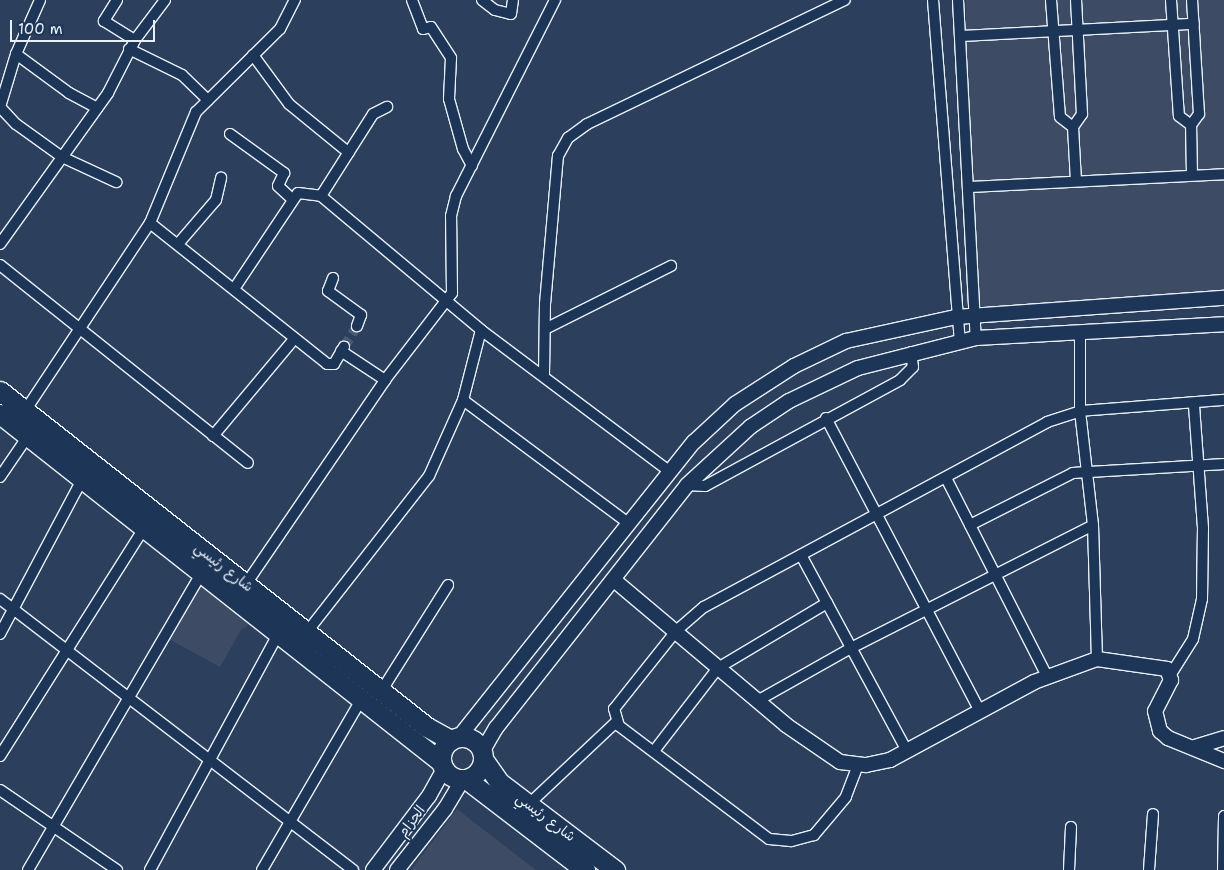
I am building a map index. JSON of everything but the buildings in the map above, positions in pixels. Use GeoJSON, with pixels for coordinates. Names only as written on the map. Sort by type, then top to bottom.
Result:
{"type":"FeatureCollection","features":[{"type":"Feature","properties":{"kind":"highway","name":"شارع رئيسي"},"geometry":{"type":"LineString","coordinates":[[0,392],[25,422],[83,478],[362,698],[442,766],[464,779],[585,870]]}},
{"type":"Feature","properties":{"kind":"highway","name":"شارع رئيسي"},"geometry":{"type":"LineString","coordinates":[[0,414],[25,422],[246,584],[382,690],[455,738],[474,740],[499,782],[614,870]]}},
{"type":"Feature","properties":{"kind":"highway"},"geometry":{"type":"LineString","coordinates":[[442,766],[442,750],[455,738]]}},
{"type":"Feature","properties":{"kind":"highway"},"geometry":{"type":"LineString","coordinates":[[464,779],[478,772],[483,756]]}},
{"type":"Feature","properties":{"kind":"main road"},"geometry":{"type":"LineString","coordinates":[[455,738],[669,471],[735,404],[826,349],[956,317],[1224,298]]}},
{"type":"Feature","properties":{"kind":"main road"},"geometry":{"type":"LineString","coordinates":[[483,756],[500,722],[614,580],[687,485],[750,427],[789,401],[858,368],[911,352],[976,338],[1224,324]]}},
{"type":"Feature","properties":{"kind":"main road"},"geometry":{"type":"LineString","coordinates":[[669,471],[687,485]]}},
{"type":"Feature","properties":{"kind":"main road"},"geometry":{"type":"LineString","coordinates":[[614,580],[757,701],[824,754],[858,765],[882,763],[979,710],[1047,676],[1097,659],[1125,665],[1162,666],[1171,674],[1157,706],[1156,722],[1168,738],[1195,747],[1224,761]]}},
{"type":"Feature","properties":{"kind":"main road"},"geometry":{"type":"LineString","coordinates":[[1195,747],[1224,738]]}},
{"type":"Feature","properties":{"kind":"main road","name":"الحزام"},"geometry":{"type":"LineString","coordinates":[[373,870],[433,791],[442,766]]}},
{"type":"Feature","properties":{"kind":"main road"},"geometry":{"type":"LineString","coordinates":[[397,870],[446,809],[464,779]]}},
{"type":"Feature","properties":{"kind":"street"},"geometry":{"type":"LineString","coordinates":[[40,0],[16,54],[1,111],[62,157],[116,182]]}},
{"type":"Feature","properties":{"kind":"street"},"geometry":{"type":"LineString","coordinates":[[118,0],[104,21],[135,40]]}},
{"type":"Feature","properties":{"kind":"street"},"geometry":{"type":"LineString","coordinates":[[0,244],[97,108],[129,49],[164,0]]}},
{"type":"Feature","properties":{"kind":"street"},"geometry":{"type":"LineString","coordinates":[[0,477],[25,422],[80,329],[150,223],[196,112],[280,28],[295,0]]}},
{"type":"Feature","properties":{"kind":"street"},"geometry":{"type":"LineString","coordinates":[[412,0],[423,28],[431,27],[451,58],[450,99],[463,149],[472,166]]}},
{"type":"Feature","properties":{"kind":"street"},"geometry":{"type":"LineString","coordinates":[[482,0],[495,10],[511,14],[513,0]]}},
{"type":"Feature","properties":{"kind":"street"},"geometry":{"type":"LineString","coordinates":[[246,584],[385,380],[454,287],[452,207],[554,0]]}},
{"type":"Feature","properties":{"kind":"street"},"geometry":{"type":"LineString","coordinates":[[544,375],[545,329],[558,156],[568,138],[612,112],[845,0]]}},
{"type":"Feature","properties":{"kind":"street"},"geometry":{"type":"LineString","coordinates":[[933,0],[956,317],[960,342]]}},
{"type":"Feature","properties":{"kind":"street"},"geometry":{"type":"LineString","coordinates":[[958,0],[962,36],[976,338]]}},
{"type":"Feature","properties":{"kind":"street"},"geometry":{"type":"LineString","coordinates":[[1052,0],[1060,117],[1073,127]]}},
{"type":"Feature","properties":{"kind":"street"},"geometry":{"type":"LineString","coordinates":[[1076,0],[1082,114],[1073,127],[1076,181]]}},
{"type":"Feature","properties":{"kind":"street"},"geometry":{"type":"LineString","coordinates":[[1171,0],[1179,116],[1190,125]]}},
{"type":"Feature","properties":{"kind":"street"},"geometry":{"type":"LineString","coordinates":[[1192,0],[1199,114],[1190,125],[1192,175]]}},
{"type":"Feature","properties":{"kind":"street"},"geometry":{"type":"LineString","coordinates":[[962,36],[1194,24]]}},
{"type":"Feature","properties":{"kind":"street"},"geometry":{"type":"LineString","coordinates":[[129,49],[182,75],[208,100]]}},
{"type":"Feature","properties":{"kind":"street"},"geometry":{"type":"LineString","coordinates":[[16,54],[69,93],[97,108]]}},
{"type":"Feature","properties":{"kind":"street"},"geometry":{"type":"LineString","coordinates":[[253,55],[290,104],[349,153]]}},
{"type":"Feature","properties":{"kind":"street"},"geometry":{"type":"LineString","coordinates":[[321,196],[373,114],[387,107]]}},
{"type":"Feature","properties":{"kind":"street"},"geometry":{"type":"LineString","coordinates":[[230,134],[284,173],[278,186],[292,200]]}},
{"type":"Feature","properties":{"kind":"street"},"geometry":{"type":"LineString","coordinates":[[970,187],[1224,174]]}},
{"type":"Feature","properties":{"kind":"street"},"geometry":{"type":"LineString","coordinates":[[178,244],[216,200],[221,178]]}},
{"type":"Feature","properties":{"kind":"street"},"geometry":{"type":"LineString","coordinates":[[234,289],[298,193],[321,196],[481,330],[544,375],[669,471]]}},
{"type":"Feature","properties":{"kind":"street"},"geometry":{"type":"LineString","coordinates":[[150,223],[329,365],[343,349],[385,380]]}},
{"type":"Feature","properties":{"kind":"street"},"geometry":{"type":"LineString","coordinates":[[545,329],[671,266]]}},
{"type":"Feature","properties":{"kind":"street"},"geometry":{"type":"LineString","coordinates":[[1,267],[248,463]]}},
{"type":"Feature","properties":{"kind":"street"},"geometry":{"type":"LineString","coordinates":[[333,278],[328,291],[361,315],[357,326]]}},
{"type":"Feature","properties":{"kind":"street"},"geometry":{"type":"LineString","coordinates":[[307,632],[430,476],[463,400],[481,330]]}},
{"type":"Feature","properties":{"kind":"street"},"geometry":{"type":"LineString","coordinates":[[1080,333],[1080,411],[1093,525],[1097,659]]}},
{"type":"Feature","properties":{"kind":"street"},"geometry":{"type":"LineString","coordinates":[[213,436],[294,339]]}},
{"type":"Feature","properties":{"kind":"street"},"geometry":{"type":"LineString","coordinates":[[687,485],[705,486],[826,418],[900,380],[913,367],[911,352]]}},
{"type":"Feature","properties":{"kind":"street"},"geometry":{"type":"LineString","coordinates":[[463,400],[628,523]]}},
{"type":"Feature","properties":{"kind":"street"},"geometry":{"type":"LineString","coordinates":[[858,765],[846,796],[823,827],[807,838],[784,841],[769,839],[616,722],[615,704],[676,632],[704,607],[801,555],[875,512],[946,478],[1047,422],[1080,411],[1194,404],[1224,400]]}},
{"type":"Feature","properties":{"kind":"street"},"geometry":{"type":"LineString","coordinates":[[1171,674],[1192,639],[1201,609],[1204,557],[1194,404]]}},
{"type":"Feature","properties":{"kind":"street"},"geometry":{"type":"LineString","coordinates":[[826,418],[979,710]]}},
{"type":"Feature","properties":{"kind":"street"},"geometry":{"type":"LineString","coordinates":[[970,525],[1073,473],[1224,464]]}},
{"type":"Feature","properties":{"kind":"street"},"geometry":{"type":"LineString","coordinates":[[0,634],[14,612],[83,478]]}},
{"type":"Feature","properties":{"kind":"street"},"geometry":{"type":"LineString","coordinates":[[946,478],[1047,676]]}},
{"type":"Feature","properties":{"kind":"street"},"geometry":{"type":"LineString","coordinates":[[757,701],[851,648],[994,573],[1093,525]]}},
{"type":"Feature","properties":{"kind":"street"},"geometry":{"type":"LineString","coordinates":[[0,756],[145,528]]}},
{"type":"Feature","properties":{"kind":"street"},"geometry":{"type":"LineString","coordinates":[[801,555],[907,751]]}},
{"type":"Feature","properties":{"kind":"street"},"geometry":{"type":"LineString","coordinates":[[28,870],[126,698],[202,572]]}},
{"type":"Feature","properties":{"kind":"street"},"geometry":{"type":"LineString","coordinates":[[382,690],[448,585]]}},
{"type":"Feature","properties":{"kind":"street"},"geometry":{"type":"LineString","coordinates":[[0,599],[67,653],[353,870]]}},
{"type":"Feature","properties":{"kind":"street"},"geometry":{"type":"LineString","coordinates":[[654,751],[718,668],[827,603]]}},
{"type":"Feature","properties":{"kind":"street"},"geometry":{"type":"LineString","coordinates":[[150,870],[279,632]]}},
{"type":"Feature","properties":{"kind":"street"},"geometry":{"type":"LineString","coordinates":[[262,870],[362,698]]}},
{"type":"Feature","properties":{"kind":"street"},"geometry":{"type":"LineString","coordinates":[[529,804],[616,722]]}},
{"type":"Feature","properties":{"kind":"street"},"geometry":{"type":"LineString","coordinates":[[0,790],[117,870]]}},
{"type":"Feature","properties":{"kind":"street"},"geometry":{"type":"LineString","coordinates":[[1149,870],[1153,814]]}},
{"type":"Feature","properties":{"kind":"street"},"geometry":{"type":"LineString","coordinates":[[1223,870],[1224,816]]}},
{"type":"Feature","properties":{"kind":"street"},"geometry":{"type":"LineString","coordinates":[[1069,870],[1071,827]]}},
{"type":"Feature","properties":{"kind":"shaded area"},"geometry":{"type":"Polygon","coordinates":[[[966,0],[1224,0],[1224,306],[966,306],[966,0]]]}},
{"type":"Feature","properties":{"kind":"shaded area"},"geometry":{"type":"Polygon","coordinates":[[[202,582],[254,621],[241,630],[220,667],[167,638],[202,582]]]}},
{"type":"Feature","properties":{"kind":"shaded area"},"geometry":{"type":"Polygon","coordinates":[[[457,809],[536,870],[411,870],[457,809]]]}},
{"type":"Feature","properties":{"kind":"tunnel"},"geometry":{"type":"LineString","coordinates":[[344,347],[357,326]]}}]}
